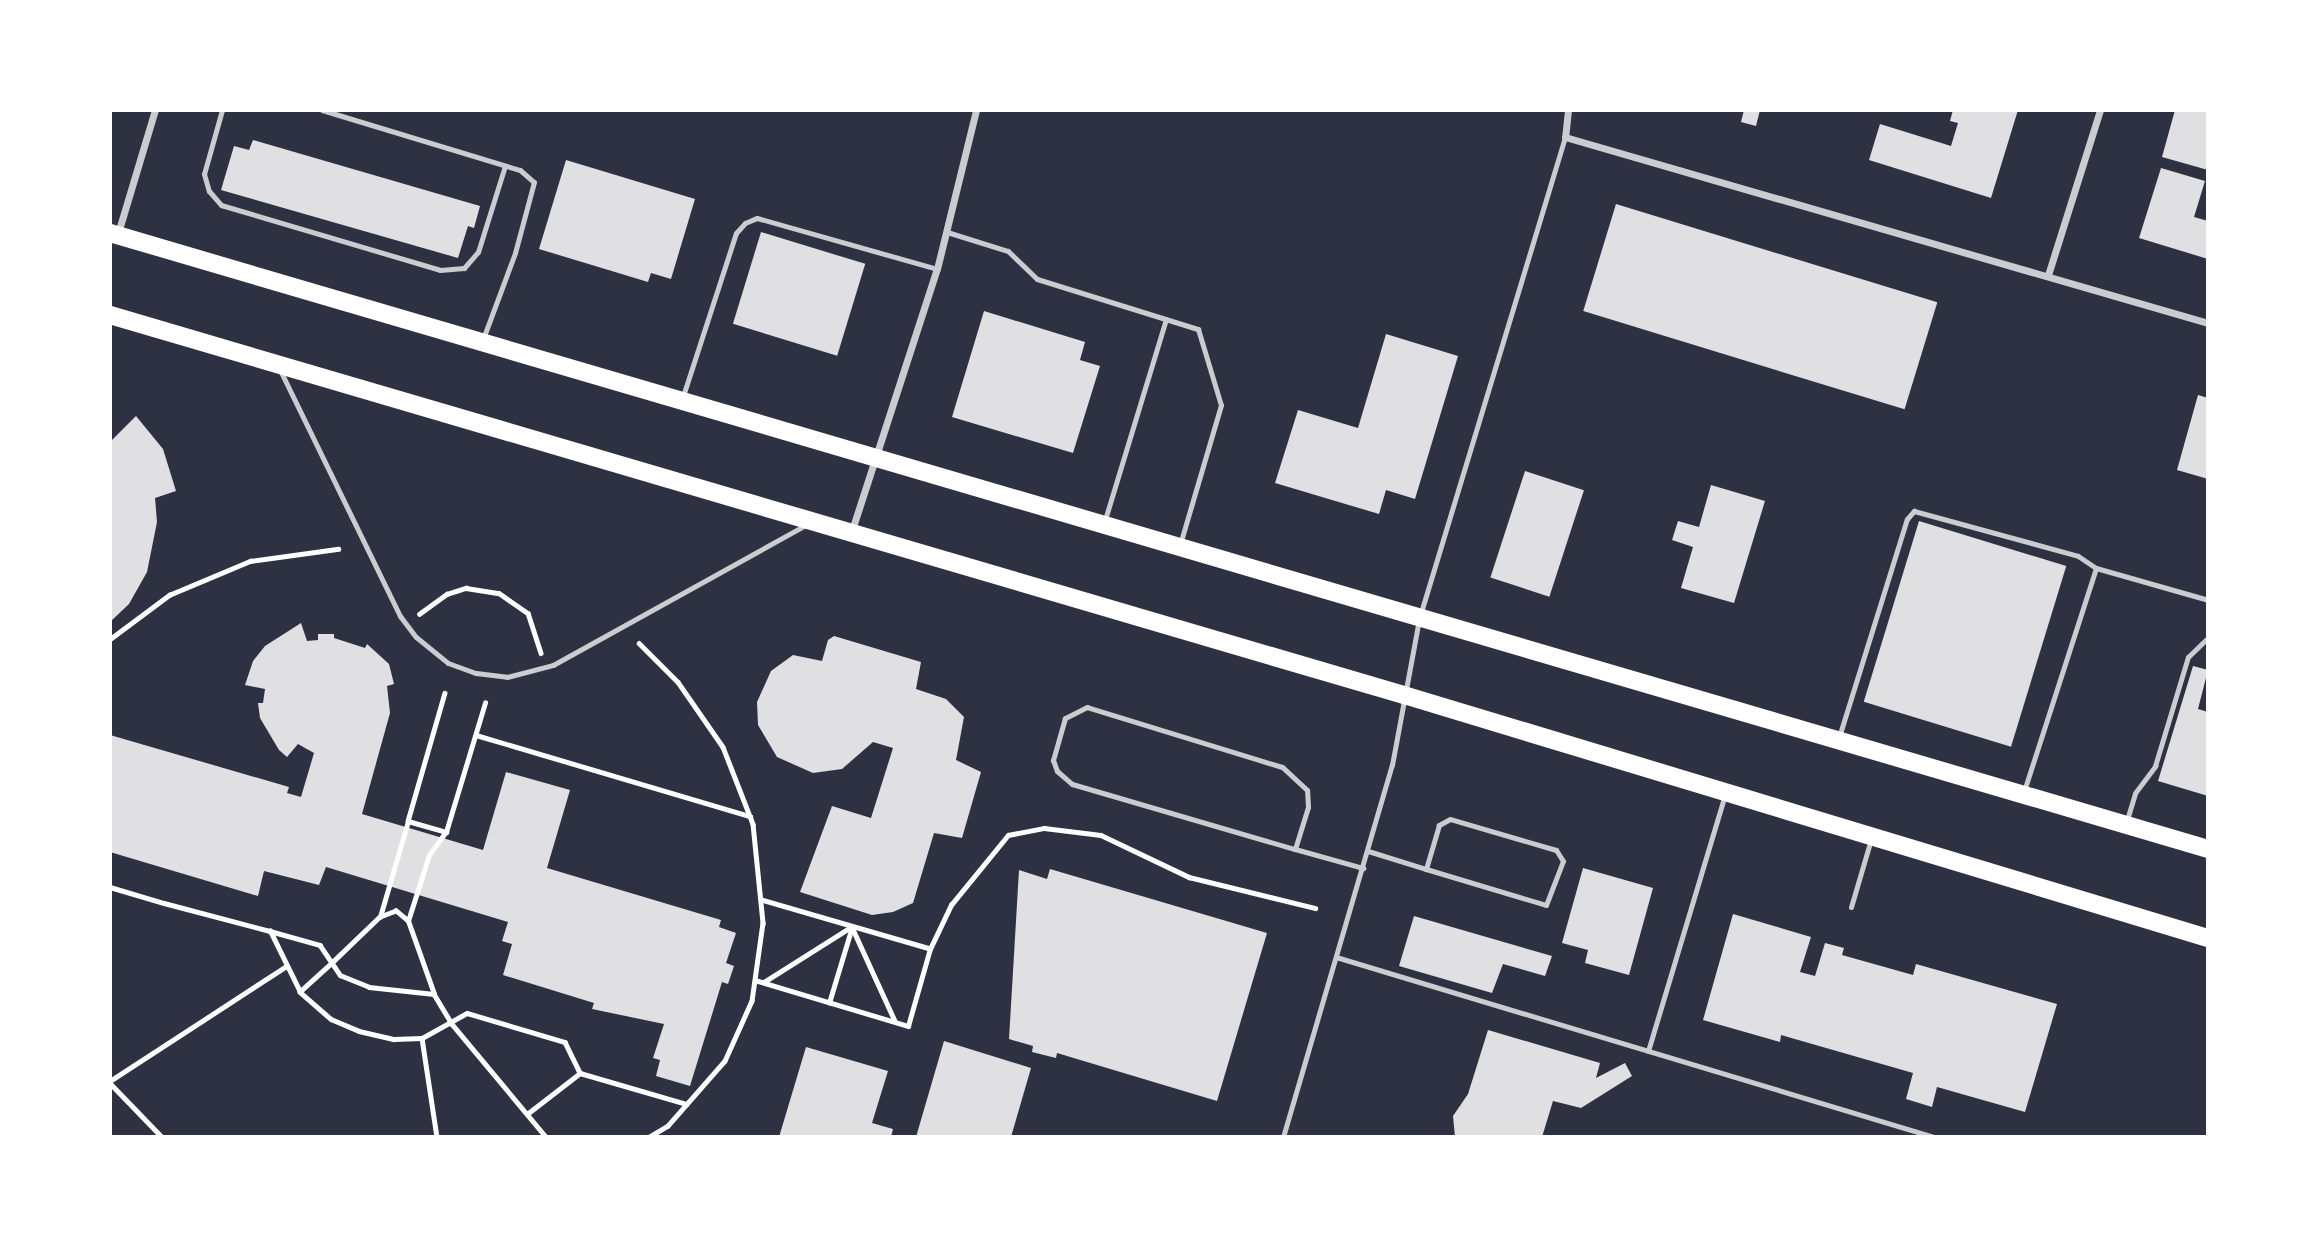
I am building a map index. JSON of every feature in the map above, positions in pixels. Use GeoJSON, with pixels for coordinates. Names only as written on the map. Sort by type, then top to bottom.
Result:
{"type":"FeatureCollection","features":[{"type":"Feature","properties":{"kind":"main road"},"geometry":{"type":"LineString","coordinates":[[114,234],[2022,797],[2208,849]]}},
{"type":"Feature","properties":{"kind":"main road"},"geometry":{"type":"LineString","coordinates":[[110,315],[1404,695],[2208,938]]}},
{"type":"Feature","properties":{"kind":"street"},"geometry":{"type":"LineString","coordinates":[[114,234],[155,110]]}},
{"type":"Feature","properties":{"kind":"street"},"geometry":{"type":"LineString","coordinates":[[851,533],[937,269],[976,110]]}},
{"type":"Feature","properties":{"kind":"street"},"geometry":{"type":"LineString","coordinates":[[1568,110],[1565,137],[2208,323]]}},
{"type":"Feature","properties":{"kind":"street"},"geometry":{"type":"LineString","coordinates":[[2048,275],[2100,110]]}},
{"type":"Feature","properties":{"kind":"lane"},"geometry":{"type":"LineString","coordinates":[[222,110],[204,174],[209,191],[221,205],[440,270],[464,268],[478,252],[505,166]]}},
{"type":"Feature","properties":{"kind":"lane"},"geometry":{"type":"LineString","coordinates":[[322,110],[520,170],[534,182],[534,192],[482,343]]}},
{"type":"Feature","properties":{"kind":"lane"},"geometry":{"type":"LineString","coordinates":[[1283,1137],[1392,765],[1419,619],[1565,137]]}},
{"type":"Feature","properties":{"kind":"lane"},"geometry":{"type":"LineString","coordinates":[[681,402],[736,233],[745,223],[757,218],[937,269]]}},
{"type":"Feature","properties":{"kind":"lane"},"geometry":{"type":"LineString","coordinates":[[947,232],[1008,251],[1037,279],[1198,329],[1221,405],[1179,547]]}},
{"type":"Feature","properties":{"kind":"lane"},"geometry":{"type":"LineString","coordinates":[[1103,526],[1166,319]]}},
{"type":"Feature","properties":{"kind":"lane"},"geometry":{"type":"LineString","coordinates":[[277,364],[301,420],[406,624],[448,663],[476,673],[507,677],[543,668],[813,522]]}},
{"type":"Feature","properties":{"kind":"lane"},"geometry":{"type":"LineString","coordinates":[[1838,741],[1907,519],[1914,511],[2078,556],[2096,568],[2208,600]]}},
{"type":"Feature","properties":{"kind":"lane"},"geometry":{"type":"LineString","coordinates":[[2022,797],[2096,568]]}},
{"type":"Feature","properties":{"kind":"lane"},"geometry":{"type":"LineString","coordinates":[[2125,826],[2135,793],[2155,766],[2188,657],[2208,638]]}},
{"type":"Feature","properties":{"kind":"lane"},"geometry":{"type":"LineString","coordinates":[[1295,849],[1308,807],[1307,790],[1282,767],[1087,707],[1065,718],[1053,760],[1057,771],[1072,784],[1295,849],[1363,868]]}},
{"type":"Feature","properties":{"kind":"lane"},"geometry":{"type":"LineString","coordinates":[[1648,1051],[1726,792]]}},
{"type":"Feature","properties":{"kind":"lane"},"geometry":{"type":"LineString","coordinates":[[1368,851],[1426,869],[1546,905],[1563,861],[1556,850],[1450,819],[1439,825],[1426,869]]}},
{"type":"Feature","properties":{"kind":"lane"},"geometry":{"type":"LineString","coordinates":[[1851,907],[1872,836]]}},
{"type":"Feature","properties":{"kind":"lane"},"geometry":{"type":"LineString","coordinates":[[1336,957],[1934,1137]]}},
{"type":"Feature","properties":{"kind":"path"},"geometry":{"type":"LineString","coordinates":[[110,639],[169,595],[250,561],[338,549]]}},
{"type":"Feature","properties":{"kind":"path"},"geometry":{"type":"LineString","coordinates":[[406,624],[447,594],[481,587],[499,593],[527,613],[543,668]]}},
{"type":"Feature","properties":{"kind":"path"},"geometry":{"type":"LineString","coordinates":[[639,643],[678,682],[723,747],[750,816],[763,923],[752,1001],[725,1061],[668,1126],[650,1137]]}},
{"type":"Feature","properties":{"kind":"path"},"geometry":{"type":"LineString","coordinates":[[380,917],[446,694]]}},
{"type":"Feature","properties":{"kind":"path"},"geometry":{"type":"LineString","coordinates":[[408,922],[429,855],[446,832],[485,703]]}},
{"type":"Feature","properties":{"kind":"path"},"geometry":{"type":"LineString","coordinates":[[476,735],[750,816]]}},
{"type":"Feature","properties":{"kind":"path"},"geometry":{"type":"LineString","coordinates":[[408,821],[446,832]]}},
{"type":"Feature","properties":{"kind":"path"},"geometry":{"type":"LineString","coordinates":[[755,980],[908,1026],[930,948],[951,905],[1008,835],[1044,828],[1101,835],[1189,877],[1315,908]]}},
{"type":"Feature","properties":{"kind":"path"},"geometry":{"type":"LineString","coordinates":[[110,887],[320,945],[340,975],[369,987],[434,994]]}},
{"type":"Feature","properties":{"kind":"path"},"geometry":{"type":"LineString","coordinates":[[761,900],[930,948]]}},
{"type":"Feature","properties":{"kind":"path"},"geometry":{"type":"LineString","coordinates":[[300,992],[380,917],[396,911],[408,922],[434,994],[452,1024],[546,1137]]}},
{"type":"Feature","properties":{"kind":"path"},"geometry":{"type":"LineString","coordinates":[[764,983],[852,926]]}},
{"type":"Feature","properties":{"kind":"path"},"geometry":{"type":"LineString","coordinates":[[829,1003],[852,926]]}},
{"type":"Feature","properties":{"kind":"path"},"geometry":{"type":"LineString","coordinates":[[852,926],[895,1022]]}},
{"type":"Feature","properties":{"kind":"path"},"geometry":{"type":"LineString","coordinates":[[270,931],[285,967],[300,992],[331,1019],[359,1031],[394,1039],[422,1038],[452,1024],[467,1013],[565,1042],[580,1073],[687,1104]]}},
{"type":"Feature","properties":{"kind":"path"},"geometry":{"type":"LineString","coordinates":[[162,1137],[110,1082],[285,967]]}},
{"type":"Feature","properties":{"kind":"path"},"geometry":{"type":"LineString","coordinates":[[422,1038],[437,1137]]}},
{"type":"Feature","properties":{"kind":"path"},"geometry":{"type":"LineString","coordinates":[[527,1114],[580,1073]]}},
{"type":"Feature","properties":{"kind":"building"},"geometry":{"type":"Polygon","coordinates":[[[1744,110],[1760,110],[1756,126],[1741,122],[1744,110]]]}},
{"type":"Feature","properties":{"kind":"building"},"geometry":{"type":"Polygon","coordinates":[[[1953,110],[2018,110],[1991,198],[1869,160],[1880,124],[1951,146],[1958,123],[1950,121],[1953,110]]]}},
{"type":"Feature","properties":{"kind":"building"},"geometry":{"type":"Polygon","coordinates":[[[2175,110],[2208,110],[2208,170],[2162,157],[2175,110]]]}},
{"type":"Feature","properties":{"kind":"building"},"geometry":{"type":"Polygon","coordinates":[[[253,140],[480,206],[474,228],[468,226],[458,258],[221,190],[234,146],[249,150],[253,140]]]}},
{"type":"Feature","properties":{"kind":"building"},"geometry":{"type":"Polygon","coordinates":[[[566,160],[695,199],[671,279],[651,273],[648,282],[539,249],[566,160]]]}},
{"type":"Feature","properties":{"kind":"building"},"geometry":{"type":"Polygon","coordinates":[[[2161,168],[2205,181],[2194,217],[2208,221],[2208,259],[2139,238],[2161,168]]]}},
{"type":"Feature","properties":{"kind":"building"},"geometry":{"type":"Polygon","coordinates":[[[1616,204],[1937,302],[1905,409],[1583,311],[1616,204]]]}},
{"type":"Feature","properties":{"kind":"building"},"geometry":{"type":"Polygon","coordinates":[[[761,232],[865,264],[837,356],[733,324],[761,232]]]}},
{"type":"Feature","properties":{"kind":"building"},"geometry":{"type":"Polygon","coordinates":[[[984,311],[1085,342],[1080,360],[1100,366],[1073,453],[952,417],[984,311]]]}},
{"type":"Feature","properties":{"kind":"building"},"geometry":{"type":"Polygon","coordinates":[[[1386,334],[1458,356],[1415,499],[1386,490],[1379,514],[1275,483],[1298,410],[1358,428],[1386,334]]]}},
{"type":"Feature","properties":{"kind":"building"},"geometry":{"type":"Polygon","coordinates":[[[2198,395],[2208,398],[2208,479],[2177,470],[2198,395]]]}},
{"type":"Feature","properties":{"kind":"building"},"geometry":{"type":"Polygon","coordinates":[[[136,416],[163,449],[176,491],[155,498],[157,522],[147,572],[129,604],[110,622],[110,442],[136,416]]]}},
{"type":"Feature","properties":{"kind":"building"},"geometry":{"type":"Polygon","coordinates":[[[1525,471],[1584,490],[1549,597],[1490,578],[1525,471]]]}},
{"type":"Feature","properties":{"kind":"building"},"geometry":{"type":"Polygon","coordinates":[[[1711,485],[1765,501],[1734,603],[1681,588],[1693,547],[1672,540],[1678,521],[1699,527],[1711,485]]]}},
{"type":"Feature","properties":{"kind":"building"},"geometry":{"type":"Polygon","coordinates":[[[1919,521],[2066,566],[2011,747],[1864,702],[1919,521]]]}},
{"type":"Feature","properties":{"kind":"building"},"geometry":{"type":"Polygon","coordinates":[[[301,623],[307,641],[318,640],[318,634],[334,634],[334,638],[365,648],[367,644],[389,664],[394,684],[387,686],[390,713],[362,814],[483,850],[506,772],[570,790],[547,868],[721,920],[719,927],[736,933],[726,963],[734,966],[728,984],[722,982],[690,1086],[656,1076],[660,1060],[653,1058],[664,1024],[592,1009],[594,1003],[503,975],[512,944],[502,941],[508,922],[326,867],[319,885],[264,871],[258,896],[110,852],[110,735],[289,787],[287,793],[301,797],[314,753],[298,744],[287,757],[279,750],[260,718],[258,703],[263,703],[265,689],[245,685],[253,661],[265,646],[301,623]]]}},
{"type":"Feature","properties":{"kind":"building"},"geometry":{"type":"Polygon","coordinates":[[[834,636],[921,662],[916,689],[946,699],[964,717],[956,760],[981,772],[962,838],[934,833],[913,903],[893,912],[872,915],[800,892],[832,806],[871,818],[893,748],[873,742],[842,769],[813,773],[777,757],[758,725],[757,702],[771,671],[793,655],[822,661],[828,640],[834,636]]]}},
{"type":"Feature","properties":{"kind":"building"},"geometry":{"type":"Polygon","coordinates":[[[2193,666],[2208,670],[2198,709],[2208,712],[2208,796],[2158,781],[2193,666]]]}},
{"type":"Feature","properties":{"kind":"building"},"geometry":{"type":"Polygon","coordinates":[[[1583,868],[1653,888],[1629,975],[1585,963],[1588,950],[1562,943],[1583,868]]]}},
{"type":"Feature","properties":{"kind":"building"},"geometry":{"type":"Polygon","coordinates":[[[1050,869],[1267,933],[1217,1101],[1057,1053],[1056,1058],[1032,1052],[1033,1046],[1009,1039],[1019,870],[1047,879],[1050,869]]]}},
{"type":"Feature","properties":{"kind":"building"},"geometry":{"type":"Polygon","coordinates":[[[1733,914],[1811,937],[1800,972],[1815,976],[1825,943],[1844,948],[1842,955],[1913,975],[1916,964],[2057,1004],[2025,1112],[1937,1087],[1932,1107],[1906,1099],[1913,1073],[1781,1035],[1780,1042],[1703,1020],[1733,914]]]}},
{"type":"Feature","properties":{"kind":"building"},"geometry":{"type":"Polygon","coordinates":[[[1414,916],[1552,956],[1545,976],[1503,964],[1492,993],[1399,966],[1414,916]]]}},
{"type":"Feature","properties":{"kind":"building"},"geometry":{"type":"Polygon","coordinates":[[[1488,1030],[1600,1063],[1596,1078],[1625,1063],[1632,1076],[1581,1108],[1553,1101],[1542,1137],[1455,1137],[1453,1116],[1468,1094],[1488,1030]]]}},
{"type":"Feature","properties":{"kind":"building"},"geometry":{"type":"Polygon","coordinates":[[[944,1041],[1031,1068],[1011,1137],[916,1137],[944,1041]]]}},
{"type":"Feature","properties":{"kind":"building"},"geometry":{"type":"Polygon","coordinates":[[[806,1047],[888,1071],[872,1123],[893,1129],[891,1137],[779,1137],[806,1047]]]}}]}
